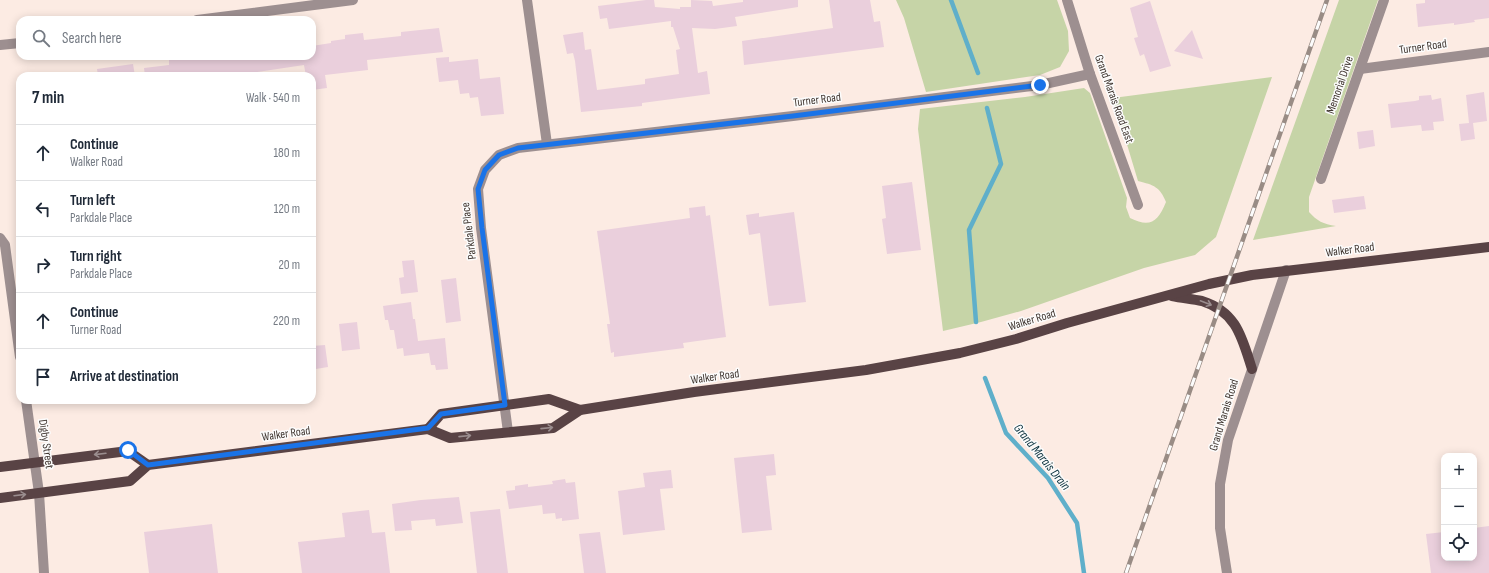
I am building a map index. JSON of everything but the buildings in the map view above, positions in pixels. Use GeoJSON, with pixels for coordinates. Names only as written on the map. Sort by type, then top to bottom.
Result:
{"type":"FeatureCollection","features":[{"type":"Feature","properties":{"kind":"main road","name":"Walker Road"},"geometry":{"type":"LineString","coordinates":[[148,465],[428,428],[450,438],[553,428],[580,410],[694,392],[866,370],[960,353],[1016,339],[1067,323],[1168,296],[1252,275],[1489,247]]}},
{"type":"Feature","properties":{"kind":"main road"},"geometry":{"type":"LineString","coordinates":[[1168,296],[1202,302],[1221,310],[1233,320],[1243,341],[1252,369]]}},
{"type":"Feature","properties":{"kind":"main road","name":"Walker Road"},"geometry":{"type":"LineString","coordinates":[[428,428],[441,414],[549,399],[580,410]]}},
{"type":"Feature","properties":{"kind":"main road"},"geometry":{"type":"LineString","coordinates":[[0,467],[128,450],[148,465],[130,481],[0,498]]}},
{"type":"Feature","properties":{"kind":"street"},"geometry":{"type":"LineString","coordinates":[[228,16],[353,0]]}},
{"type":"Feature","properties":{"kind":"street"},"geometry":{"type":"LineString","coordinates":[[527,0],[547,144]]}},
{"type":"Feature","properties":{"kind":"street","name":"Grand Marais Road East"},"geometry":{"type":"LineString","coordinates":[[1067,0],[1090,74],[1138,205]]}},
{"type":"Feature","properties":{"kind":"street","name":"Memorial Drive"},"geometry":{"type":"LineString","coordinates":[[1321,179],[1384,0]]}},
{"type":"Feature","properties":{"kind":"street"},"geometry":{"type":"LineString","coordinates":[[0,45],[16,43]]}},
{"type":"Feature","properties":{"kind":"street","name":"Turner Road"},"geometry":{"type":"LineString","coordinates":[[1360,69],[1489,52]]}},
{"type":"Feature","properties":{"kind":"street","name":"Turner Road"},"geometry":{"type":"LineString","coordinates":[[547,144],[793,116],[1032,86],[1090,74]]}},
{"type":"Feature","properties":{"kind":"street","name":"Parkdale Place"},"geometry":{"type":"LineString","coordinates":[[508,432],[478,189],[485,170],[499,155],[518,148],[547,144]]}},
{"type":"Feature","properties":{"kind":"street"},"geometry":{"type":"LineString","coordinates":[[0,238],[6,245],[16,325]]}},
{"type":"Feature","properties":{"kind":"street","name":"Grand Marais Road"},"geometry":{"type":"LineString","coordinates":[[1227,573],[1220,528],[1220,484],[1228,440],[1286,270]]}},
{"type":"Feature","properties":{"kind":"street","name":"Digby Street"},"geometry":{"type":"LineString","coordinates":[[27,404],[40,493],[44,573]]}},
{"type":"Feature","properties":{"kind":"green space"},"geometry":{"type":"Polygon","coordinates":[[[896,0],[1057,0],[1068,31],[1069,51],[1060,67],[1040,75],[926,92],[904,18],[896,0]]]}},
{"type":"Feature","properties":{"kind":"green space"},"geometry":{"type":"Polygon","coordinates":[[[1339,0],[1378,0],[1309,197],[1309,212],[1321,222],[1336,226],[1253,240],[1339,0]]]}},
{"type":"Feature","properties":{"kind":"green space"},"geometry":{"type":"Polygon","coordinates":[[[1272,77],[1216,237],[1195,255],[1144,268],[1021,311],[943,331],[918,129],[920,109],[1025,97],[1084,88],[1090,93],[1127,198],[1126,207],[1130,218],[1143,223],[1148,223],[1160,214],[1166,202],[1156,187],[1138,181],[1113,98],[1272,77]]]}},
{"type":"Feature","properties":{"kind":"waterway","name":"Grand Marais Drain"},"geometry":{"type":"LineString","coordinates":[[951,0],[978,73]]}},
{"type":"Feature","properties":{"kind":"waterway","name":"Grand Marais Drain"},"geometry":{"type":"LineString","coordinates":[[976,322],[969,230],[1001,164],[987,108]]}},
{"type":"Feature","properties":{"kind":"waterway","name":"Grand Marais Drain"},"geometry":{"type":"LineString","coordinates":[[985,378],[1006,433],[1048,478],[1077,523],[1084,573]]}},
{"type":"Feature","properties":{"kind":"railway"},"geometry":{"type":"LineString","coordinates":[[1126,573],[1327,0]]}},
{"type":"Feature","properties":{"kind":"route"},"geometry":{"type":"LineString","coordinates":[[128,450],[148,465],[428,428],[441,414],[505,405],[478,189],[485,170],[499,155],[518,148],[1040,85]]}}]}
